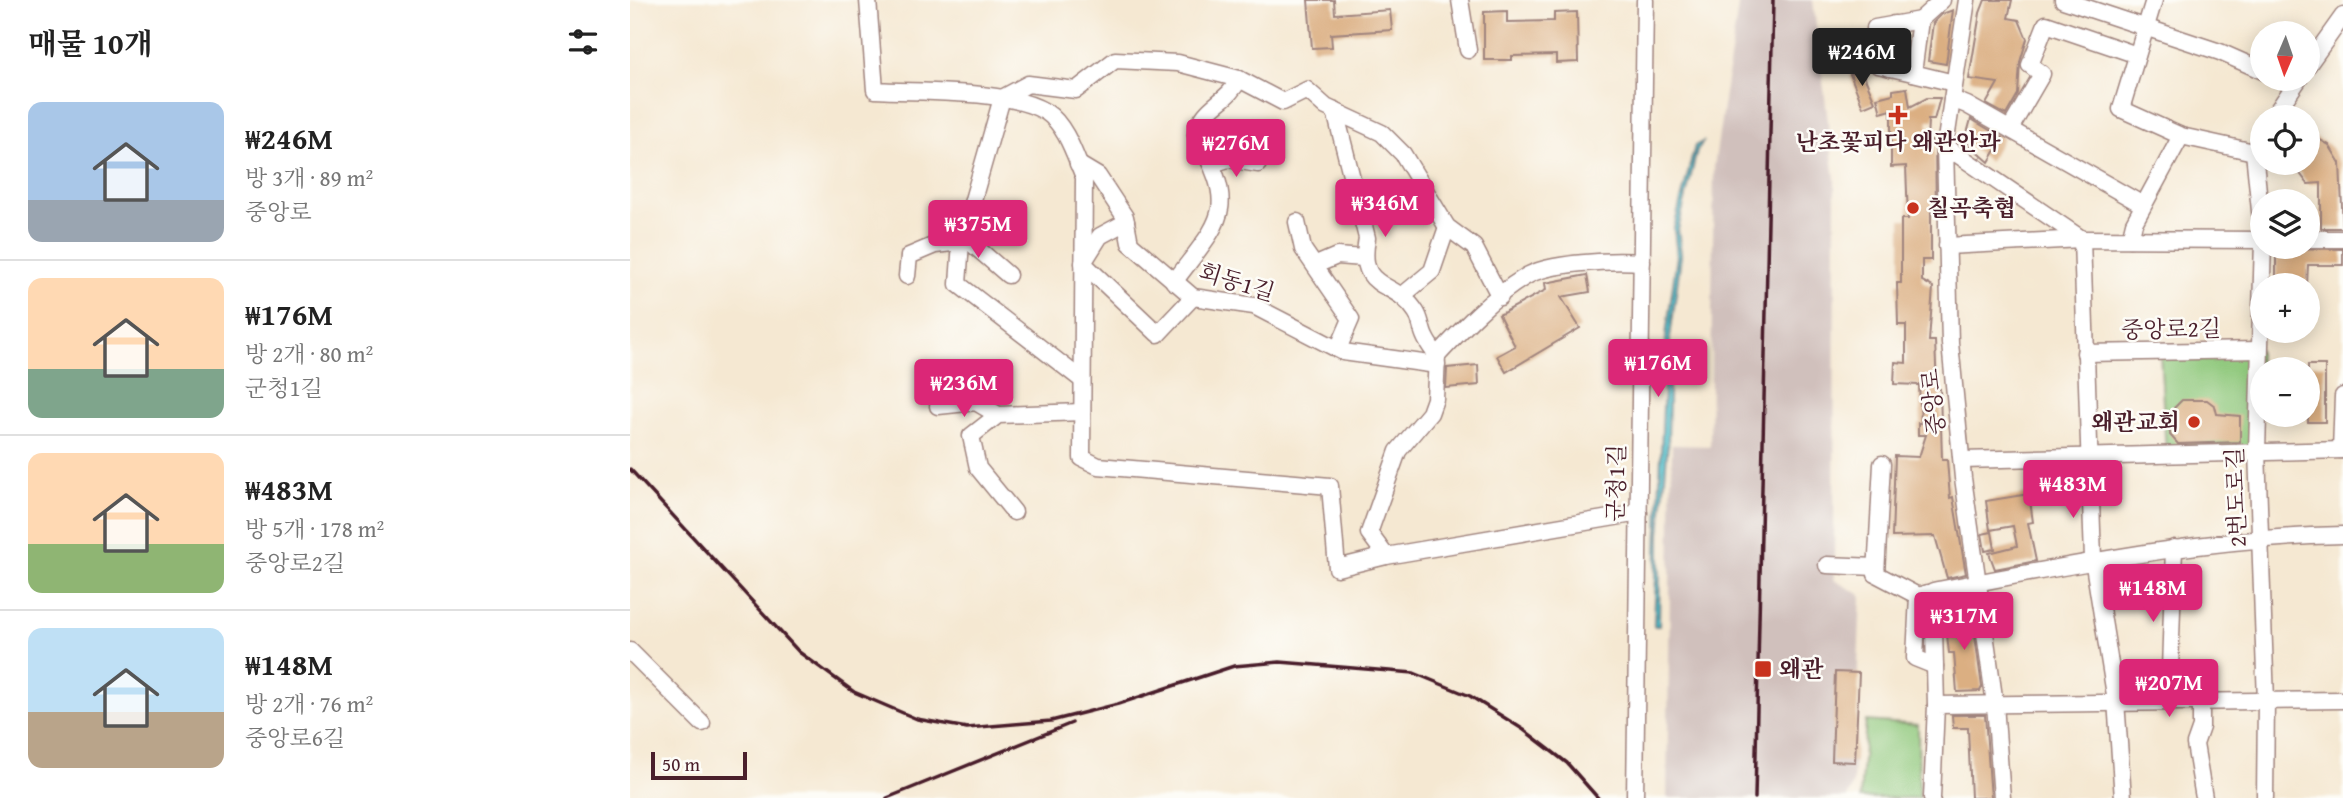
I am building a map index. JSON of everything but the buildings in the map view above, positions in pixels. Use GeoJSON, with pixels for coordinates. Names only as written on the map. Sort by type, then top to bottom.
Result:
{"type":"FeatureCollection","features":[{"type":"Feature","properties":{"kind":"street"},"geometry":{"type":"LineString","coordinates":[[868,0],[875,90],[1017,99],[1048,113],[1069,139],[1084,177],[1082,458],[1098,466],[1330,486],[1337,568],[1386,556],[1639,513]]}},
{"type":"Feature","properties":{"kind":"street"},"geometry":{"type":"LineString","coordinates":[[1460,0],[1468,51]]}},
{"type":"Feature","properties":{"kind":"street","name":"군청1길"},"geometry":{"type":"LineString","coordinates":[[1635,798],[1645,0]]}},
{"type":"Feature","properties":{"kind":"street"},"geometry":{"type":"LineString","coordinates":[[1942,0],[1920,20],[1875,28],[1878,65],[1954,83]]}},
{"type":"Feature","properties":{"kind":"street","name":"중앙로"},"geometry":{"type":"LineString","coordinates":[[1967,0],[1945,146],[1950,343],[1962,460],[1995,704],[2002,798]]}},
{"type":"Feature","properties":{"kind":"street"},"geometry":{"type":"LineString","coordinates":[[2063,0],[2220,52],[2250,65]]}},
{"type":"Feature","properties":{"kind":"street"},"geometry":{"type":"LineString","coordinates":[[2154,0],[2122,109],[2181,136],[2250,151]]}},
{"type":"Feature","properties":{"kind":"street"},"geometry":{"type":"LineString","coordinates":[[2320,48],[2343,16]]}},
{"type":"Feature","properties":{"kind":"street"},"geometry":{"type":"LineString","coordinates":[[1913,73],[1920,20]]}},
{"type":"Feature","properties":{"kind":"street"},"geometry":{"type":"LineString","coordinates":[[2010,129],[2042,74],[2030,65],[2046,24],[2137,55]]}},
{"type":"Feature","properties":{"kind":"street"},"geometry":{"type":"LineString","coordinates":[[1083,380],[958,284],[962,239],[1002,98],[1028,84],[1076,90],[1115,61],[1178,63],[1238,79],[1283,102],[1307,90],[1326,107],[1382,133],[1403,154],[1447,227],[1474,247],[1500,297]]}},
{"type":"Feature","properties":{"kind":"street"},"geometry":{"type":"LineString","coordinates":[[1174,282],[1220,215],[1223,198],[1212,164],[1196,135],[1200,119],[1235,87],[1238,79]]}},
{"type":"Feature","properties":{"kind":"street"},"geometry":{"type":"LineString","coordinates":[[1952,99],[2143,205]]}},
{"type":"Feature","properties":{"kind":"street"},"geometry":{"type":"LineString","coordinates":[[1335,111],[1367,238],[1364,258],[1377,284],[1403,295],[1418,314],[1424,336],[1437,360],[1433,406],[1398,451],[1370,533],[1386,556]]}},
{"type":"Feature","properties":{"kind":"street"},"geometry":{"type":"LineString","coordinates":[[2130,239],[2134,223],[2181,136]]}},
{"type":"Feature","properties":{"kind":"street"},"geometry":{"type":"LineString","coordinates":[[1945,146],[2081,239]]}},
{"type":"Feature","properties":{"kind":"street"},"geometry":{"type":"LineString","coordinates":[[1212,164],[1228,159],[1258,164]]}},
{"type":"Feature","properties":{"kind":"street","name":"회동1길"},"geometry":{"type":"LineString","coordinates":[[1079,164],[1098,176],[1126,222],[1130,243],[1193,298],[1254,306],[1338,349],[1437,360]]}},
{"type":"Feature","properties":{"kind":"street"},"geometry":{"type":"LineString","coordinates":[[1083,262],[1100,236],[1126,222]]}},
{"type":"Feature","properties":{"kind":"street"},"geometry":{"type":"LineString","coordinates":[[1297,222],[1303,248],[1351,319],[1338,349]]}},
{"type":"Feature","properties":{"kind":"street"},"geometry":{"type":"LineString","coordinates":[[1403,295],[1432,271],[1447,227]]}},
{"type":"Feature","properties":{"kind":"street"},"geometry":{"type":"LineString","coordinates":[[962,239],[1008,275]]}},
{"type":"Feature","properties":{"kind":"street"},"geometry":{"type":"LineString","coordinates":[[907,276],[909,256],[936,245],[962,239]]}},
{"type":"Feature","properties":{"kind":"street"},"geometry":{"type":"LineString","coordinates":[[2081,239],[2093,559],[2116,701],[2123,798]]}},
{"type":"Feature","properties":{"kind":"street"},"geometry":{"type":"LineString","coordinates":[[1947,246],[2081,239],[2250,240]]}},
{"type":"Feature","properties":{"kind":"street"},"geometry":{"type":"LineString","coordinates":[[2320,239],[2343,239]]}},
{"type":"Feature","properties":{"kind":"street"},"geometry":{"type":"LineString","coordinates":[[1316,265],[1337,256],[1364,258]]}},
{"type":"Feature","properties":{"kind":"street"},"geometry":{"type":"LineString","coordinates":[[1437,360],[1464,326],[1527,275],[1601,259],[1642,262]]}},
{"type":"Feature","properties":{"kind":"street","name":"2번도로길"},"geometry":{"type":"LineString","coordinates":[[2262,259],[2257,451],[2266,701],[2265,798]]}},
{"type":"Feature","properties":{"kind":"street"},"geometry":{"type":"LineString","coordinates":[[1083,262],[1158,334],[1193,298]]}},
{"type":"Feature","properties":{"kind":"street","name":"중앙로2길"},"geometry":{"type":"LineString","coordinates":[[2085,353],[2259,350]]}},
{"type":"Feature","properties":{"kind":"street"},"geometry":{"type":"LineString","coordinates":[[1962,460],[2342,450],[2343,396]]}},
{"type":"Feature","properties":{"kind":"street"},"geometry":{"type":"LineString","coordinates":[[938,406],[976,402],[998,415],[1082,412]]}},
{"type":"Feature","properties":{"kind":"street"},"geometry":{"type":"LineString","coordinates":[[998,415],[971,436],[978,468],[1014,512]]}},
{"type":"Feature","properties":{"kind":"street"},"geometry":{"type":"LineString","coordinates":[[1882,464],[1876,574],[1926,594],[2093,559],[2260,537],[2343,535]]}},
{"type":"Feature","properties":{"kind":"street"},"geometry":{"type":"LineString","coordinates":[[2169,700],[2175,548]]}},
{"type":"Feature","properties":{"kind":"street"},"geometry":{"type":"LineString","coordinates":[[1827,565],[1876,566]]}},
{"type":"Feature","properties":{"kind":"street"},"geometry":{"type":"LineString","coordinates":[[1926,594],[1935,666],[1932,798]]}},
{"type":"Feature","properties":{"kind":"street"},"geometry":{"type":"LineString","coordinates":[[630,651],[702,723]]}},
{"type":"Feature","properties":{"kind":"street"},"geometry":{"type":"LineString","coordinates":[[1936,705],[2169,700],[2343,700]]}},
{"type":"Feature","properties":{"kind":"street"},"geometry":{"type":"LineString","coordinates":[[2201,700],[2201,727],[2195,744],[2204,798]]}},
{"type":"Feature","properties":{"kind":"shaded area"},"geometry":{"type":"Polygon","coordinates":[[[1739,0],[1813,0],[1835,179],[1834,580],[1861,595],[1853,783],[1847,798],[1667,798],[1672,445],[1710,446],[1714,167],[1739,0]]]}},
{"type":"Feature","properties":{"kind":"green space"},"geometry":{"type":"Polygon","coordinates":[[[2259,350],[2259,357],[2250,357],[2250,427],[2257,427],[2257,451],[2166,454],[2160,352],[2259,350]]]}},
{"type":"Feature","properties":{"kind":"green space"},"geometry":{"type":"Polygon","coordinates":[[[1866,721],[1918,725],[1919,798],[1860,798],[1866,721]]]}},
{"type":"Feature","properties":{"kind":"water"},"geometry":{"type":"Polygon","coordinates":[[[1704,141],[1697,150],[1678,229],[1681,255],[1670,337],[1668,441],[1660,534],[1659,626],[1654,626],[1666,336],[1677,256],[1674,228],[1695,146],[1704,141]]]}},
{"type":"Feature","properties":{"kind":"railway"},"geometry":{"type":"LineString","coordinates":[[1755,798],[1773,0]]}},
{"type":"Feature","properties":{"kind":"railway"},"geometry":{"type":"LineString","coordinates":[[630,469],[799,652],[854,692],[917,719],[967,728],[1051,721],[1118,704],[1234,666],[1280,662],[1414,673],[1470,696],[1524,730],[1567,763],[1598,798]]}},
{"type":"Feature","properties":{"kind":"railway"},"geometry":{"type":"LineString","coordinates":[[887,798],[1072,723]]}},
{"type":"Feature","properties":{"kind":"place","name":"난초꽃피다 왜관안과"},"geometry":{"type":"Point","coordinates":[1898,115]}},
{"type":"Feature","properties":{"kind":"place","name":"칠곡축협"},"geometry":{"type":"Point","coordinates":[1913,208]}},
{"type":"Feature","properties":{"kind":"place","name":"왜관교회"},"geometry":{"type":"Point","coordinates":[2194,422]}},
{"type":"Feature","properties":{"kind":"place","name":"왜관"},"geometry":{"type":"Point","coordinates":[1763,669]}}]}
